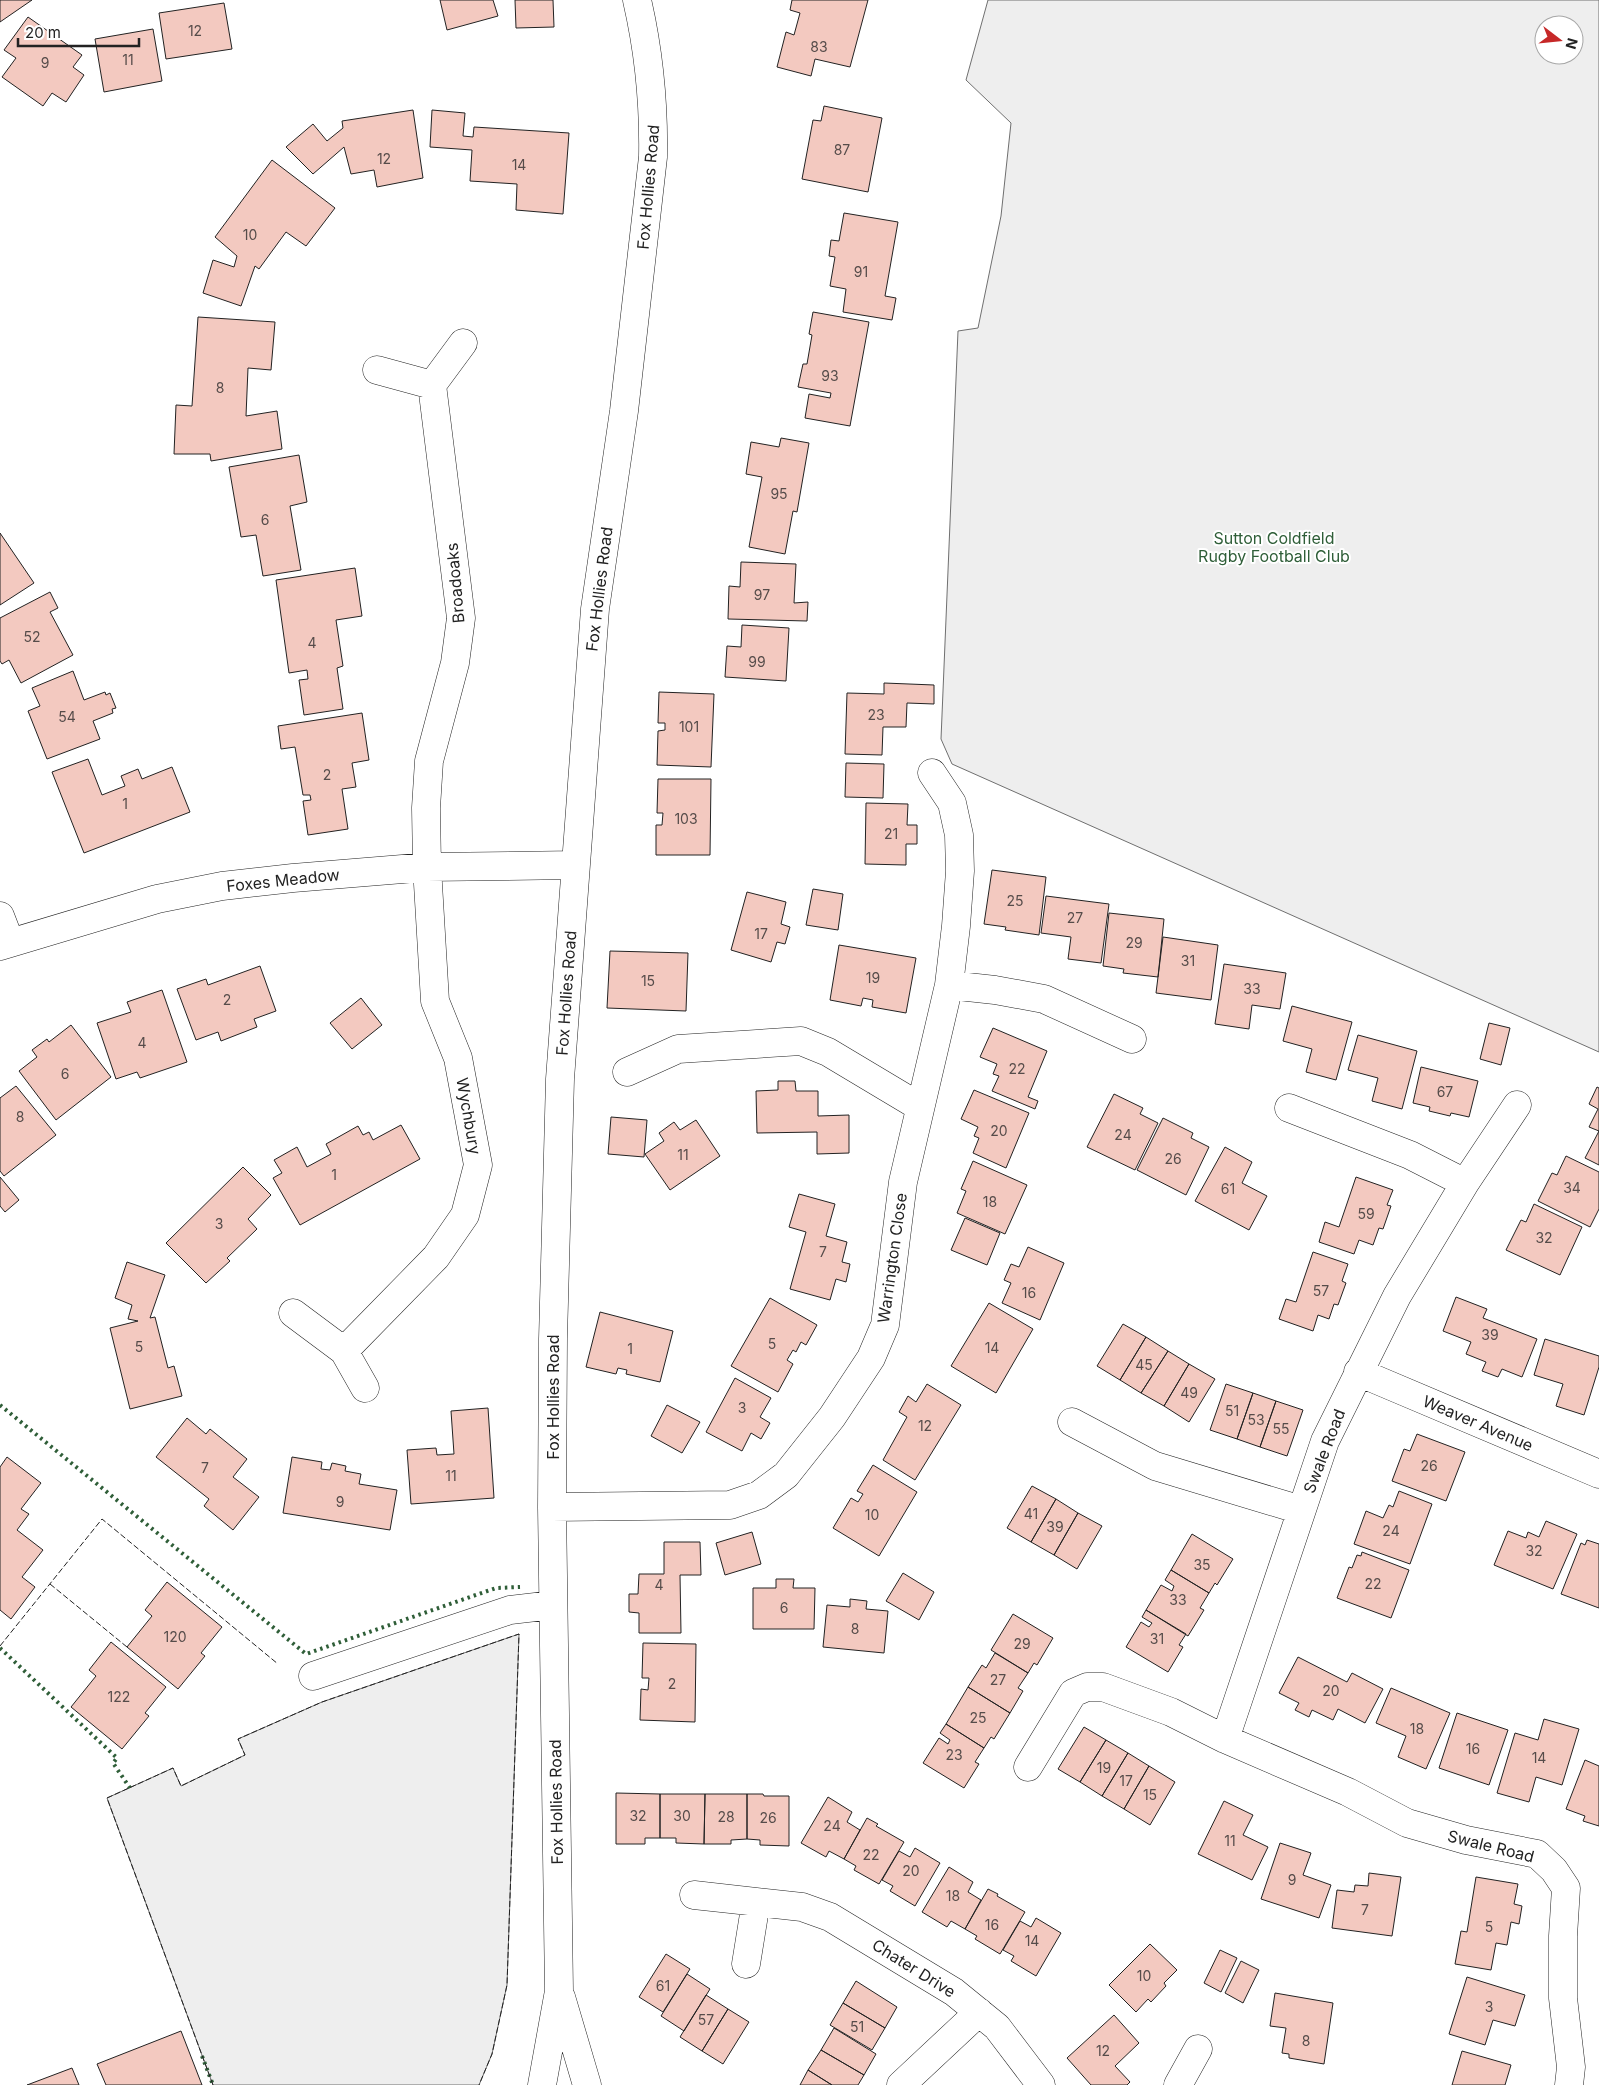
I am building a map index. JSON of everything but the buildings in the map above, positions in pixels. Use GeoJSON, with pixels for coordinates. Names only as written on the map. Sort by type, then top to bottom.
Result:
{"type":"FeatureCollection","features":[{"type":"Feature","properties":{"kind":"street","name":"Fox Hollies Road"},"geometry":{"type":"LineString","coordinates":[[542,2085],[559,1991],[553,1605],[552,1339],[560,1079],[595,609],[624,411],[653,157],[654,114],[646,38],[637,0]]}},
{"type":"Feature","properties":{"kind":"street"},"geometry":{"type":"LineString","coordinates":[[377,370],[432,385],[463,343]]}},
{"type":"Feature","properties":{"kind":"street","name":"Broadoaks"},"geometry":{"type":"LineString","coordinates":[[427,867],[426,808],[429,761],[455,663],[461,618],[432,385]]}},
{"type":"Feature","properties":{"kind":"street","name":"Warrington Close"},"geometry":{"type":"LineString","coordinates":[[552,1506],[730,1505],[759,1495],[786,1475],[837,1409],[871,1358],[885,1325],[903,1182],[949,985],[956,926],[960,871],[959,835],[952,803],[932,773]]}},
{"type":"Feature","properties":{"kind":"street","name":"Foxes Meadow"},"geometry":{"type":"LineString","coordinates":[[5,944],[157,899],[222,886],[427,867],[575,865]]}},
{"type":"Feature","properties":{"kind":"street","name":"Wychbury"},"geometry":{"type":"LineString","coordinates":[[344,1350],[436,1257],[465,1215],[478,1165],[458,1058],[435,1001],[427,867]]}},
{"type":"Feature","properties":{"kind":"street"},"geometry":{"type":"LineString","coordinates":[[0,916],[5,944]]}},
{"type":"Feature","properties":{"kind":"street"},"geometry":{"type":"LineString","coordinates":[[949,985],[995,990],[1044,999],[1132,1039]]}},
{"type":"Feature","properties":{"kind":"street"},"geometry":{"type":"LineString","coordinates":[[627,1072],[678,1049],[800,1041],[828,1052],[920,1107]]}},
{"type":"Feature","properties":{"kind":"street","name":"Swale Road"},"geometry":{"type":"LineString","coordinates":[[1225,1739],[1325,1441],[1396,1296],[1465,1183],[1517,1105]]}},
{"type":"Feature","properties":{"kind":"street"},"geometry":{"type":"LineString","coordinates":[[1289,1108],[1410,1154],[1465,1183]]}},
{"type":"Feature","properties":{"kind":"street"},"geometry":{"type":"LineString","coordinates":[[293,1313],[344,1350],[365,1388]]}},
{"type":"Feature","properties":{"kind":"street","name":"Weaver Avenue"},"geometry":{"type":"LineString","coordinates":[[1358,1372],[1599,1474]]}},
{"type":"Feature","properties":{"kind":"street"},"geometry":{"type":"LineString","coordinates":[[1072,1422],[1155,1466],[1301,1510]]}},
{"type":"Feature","properties":{"kind":"street"},"geometry":{"type":"LineString","coordinates":[[313,1676],[510,1610],[553,1605]]}},
{"type":"Feature","properties":{"kind":"street","name":"Swale Road"},"geometry":{"type":"LineString","coordinates":[[1028,1767],[1073,1693],[1087,1687],[1103,1687],[1171,1712],[1225,1739],[1348,1792],[1406,1823],[1466,1840],[1537,1854],[1554,1870],[1566,1888],[1563,1936],[1563,1998],[1571,2067],[1569,2085]]}},
{"type":"Feature","properties":{"kind":"street","name":"Chater Drive"},"geometry":{"type":"LineString","coordinates":[[694,1895],[802,1907],[830,1917],[954,1992],[997,2027],[1041,2085]]}},
{"type":"Feature","properties":{"kind":"street"},"geometry":{"type":"LineString","coordinates":[[746,1964],[756,1902]]}},
{"type":"Feature","properties":{"kind":"street","name":"Fox Hollies Road"},"geometry":{"type":"LineString","coordinates":[[559,1991],[587,2085]]}},
{"type":"Feature","properties":{"kind":"street"},"geometry":{"type":"LineString","coordinates":[[901,2085],[979,2012]]}},
{"type":"Feature","properties":{"kind":"street"},"geometry":{"type":"LineString","coordinates":[[1178,2085],[1198,2049]]}},
{"type":"Feature","properties":{"kind":"green space","name":"Sutton Coldfield Rugby Football Club"},"geometry":{"type":"Polygon","coordinates":[[[988,0],[1599,0],[1599,1052],[952,764],[941,739],[958,331],[978,328],[1001,216],[1011,123],[966,80],[988,0]]]}},
{"type":"Feature","properties":{"kind":"green space"},"geometry":{"type":"Polygon","coordinates":[[[519,1634],[507,1985],[492,2054],[479,2085],[213,2085],[107,1798],[173,1768],[181,1786],[245,1755],[238,1739],[322,1702],[519,1634]]]}},
{"type":"Feature","properties":{"kind":"hedge"},"geometry":{"type":"LineString","coordinates":[[0,1405],[306,1654],[496,1588],[520,1587]]}},
{"type":"Feature","properties":{"kind":"hedge"},"geometry":{"type":"LineString","coordinates":[[0,1648],[117,1758],[113,1763],[130,1788]]}},
{"type":"Feature","properties":{"kind":"hedge"},"geometry":{"type":"LineString","coordinates":[[202,2056],[213,2085]]}},
{"type":"Feature","properties":{"kind":"fence"},"geometry":{"type":"LineString","coordinates":[[0,1646],[102,1519],[278,1664]]}},
{"type":"Feature","properties":{"kind":"fence"},"geometry":{"type":"LineString","coordinates":[[50,1584],[127,1647]]}},
{"type":"Feature","properties":{"kind":"fence"},"geometry":{"type":"LineString","coordinates":[[213,2085],[107,1798],[173,1768],[181,1786],[245,1755],[238,1739],[322,1702],[519,1634],[507,1985],[492,2054],[479,2085]]}}]}
